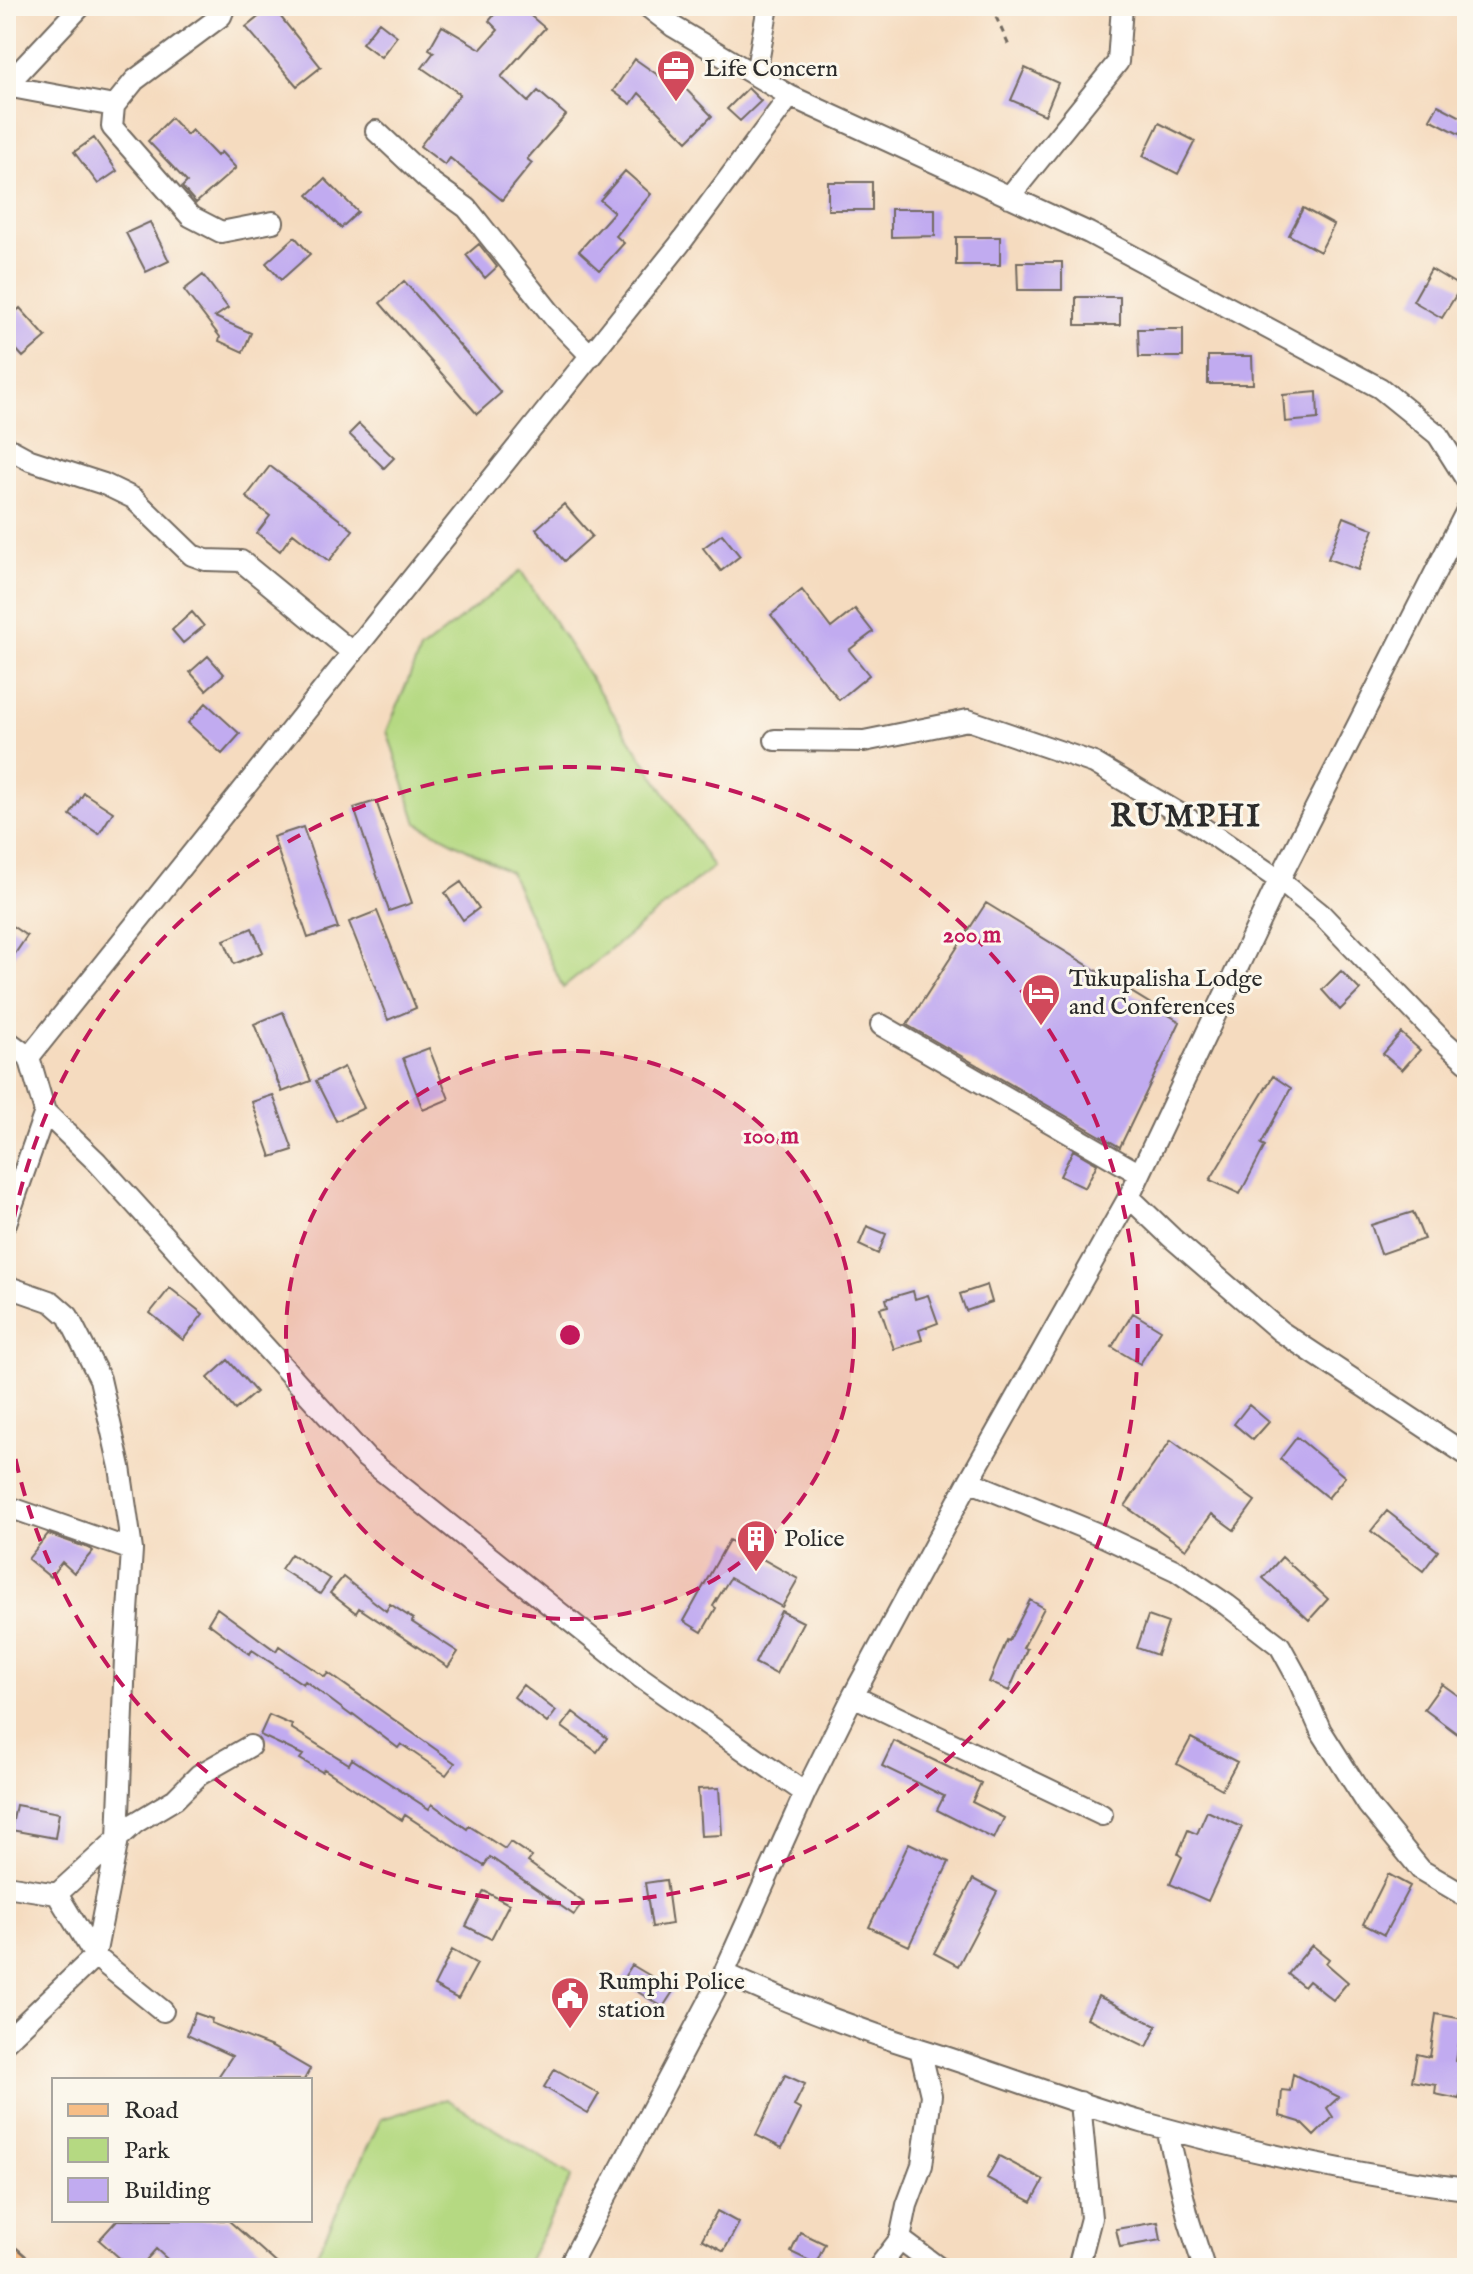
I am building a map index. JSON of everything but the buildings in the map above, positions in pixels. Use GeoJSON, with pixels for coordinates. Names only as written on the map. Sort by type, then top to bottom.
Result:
{"type":"FeatureCollection","features":[{"type":"Feature","properties":{"kind":"main road"},"geometry":{"type":"LineString","coordinates":[[6,2261],[14,2268]]}},
{"type":"Feature","properties":{"kind":"street"},"geometry":{"type":"LineString","coordinates":[[6,86],[81,6]]}},
{"type":"Feature","properties":{"kind":"street"},"geometry":{"type":"LineString","coordinates":[[225,6],[221,16],[135,80],[114,106],[112,127],[190,216],[221,232],[273,222]]}},
{"type":"Feature","properties":{"kind":"street"},"geometry":{"type":"LineString","coordinates":[[647,6],[674,27],[790,96],[1089,233],[1380,388],[1438,435],[1467,481]]}},
{"type":"Feature","properties":{"kind":"street"},"geometry":{"type":"LineString","coordinates":[[756,74],[768,6]]}},
{"type":"Feature","properties":{"kind":"street"},"geometry":{"type":"LineString","coordinates":[[1009,197],[1118,62],[1122,6]]}},
{"type":"Feature","properties":{"kind":"street"},"geometry":{"type":"LineString","coordinates":[[6,86],[114,106]]}},
{"type":"Feature","properties":{"kind":"street"},"geometry":{"type":"LineString","coordinates":[[29,1057],[679,245],[790,96]]}},
{"type":"Feature","properties":{"kind":"street"},"geometry":{"type":"LineString","coordinates":[[376,131],[428,180],[467,208],[556,320],[591,356]]}},
{"type":"Feature","properties":{"kind":"street"},"geometry":{"type":"LineString","coordinates":[[6,447],[30,460],[104,484],[133,498],[192,555],[206,560],[241,561],[353,653]]}},
{"type":"Feature","properties":{"kind":"street"},"geometry":{"type":"LineString","coordinates":[[568,2268],[724,1973],[805,1793],[853,1696],[969,1481],[1129,1197],[1279,880],[1467,510]]}},
{"type":"Feature","properties":{"kind":"street"},"geometry":{"type":"LineString","coordinates":[[775,740],[864,741],[968,720],[1094,763],[1197,824],[1279,880],[1321,914],[1467,1062]]}},
{"type":"Feature","properties":{"kind":"street"},"geometry":{"type":"LineString","coordinates":[[881,1025],[1140,1174]]}},
{"type":"Feature","properties":{"kind":"street"},"geometry":{"type":"LineString","coordinates":[[6,1040],[29,1057],[45,1112],[108,1174],[366,1458],[640,1677],[805,1793]]}},
{"type":"Feature","properties":{"kind":"street"},"geometry":{"type":"LineString","coordinates":[[6,1223],[45,1112]]}},
{"type":"Feature","properties":{"kind":"street"},"geometry":{"type":"LineString","coordinates":[[1129,1197],[1280,1331],[1467,1455]]}},
{"type":"Feature","properties":{"kind":"street"},"geometry":{"type":"LineString","coordinates":[[6,1286],[52,1302],[68,1316],[100,1379],[120,1467],[132,1550],[118,1839],[95,1956],[6,2041]]}},
{"type":"Feature","properties":{"kind":"street"},"geometry":{"type":"LineString","coordinates":[[969,1481],[1096,1533],[1177,1571],[1280,1646],[1321,1731],[1368,1805],[1421,1870],[1467,1897]]}},
{"type":"Feature","properties":{"kind":"street"},"geometry":{"type":"LineString","coordinates":[[6,1506],[132,1550]]}},
{"type":"Feature","properties":{"kind":"street"},"geometry":{"type":"LineString","coordinates":[[853,1696],[1102,1815]]}},
{"type":"Feature","properties":{"kind":"street"},"geometry":{"type":"LineString","coordinates":[[57,1894],[135,1823],[175,1799],[199,1775],[250,1746]]}},
{"type":"Feature","properties":{"kind":"street"},"geometry":{"type":"LineString","coordinates":[[6,1886],[57,1894],[95,1956],[163,2011]]}},
{"type":"Feature","properties":{"kind":"street"},"geometry":{"type":"LineString","coordinates":[[724,1973],[786,2002],[849,2026],[1167,2129],[1406,2182],[1467,2189]]}},
{"type":"Feature","properties":{"kind":"street"},"geometry":{"type":"LineString","coordinates":[[878,2268],[900,2239],[907,2205],[922,2165],[931,2095],[920,2049]]}},
{"type":"Feature","properties":{"kind":"street"},"geometry":{"type":"LineString","coordinates":[[1078,2268],[1091,2218],[1080,2102]]}},
{"type":"Feature","properties":{"kind":"street"},"geometry":{"type":"LineString","coordinates":[[1167,2129],[1189,2221],[1204,2268]]}},
{"type":"Feature","properties":{"kind":"street"},"geometry":{"type":"LineString","coordinates":[[900,2239],[939,2268]]}},
{"type":"Feature","properties":{"kind":"path"},"geometry":{"type":"LineString","coordinates":[[991,6],[1010,48]]}},
{"type":"Feature","properties":{"kind":"green space"},"geometry":{"type":"Polygon","coordinates":[[[521,571],[713,867],[563,988],[510,872],[417,823],[387,731],[420,651],[521,571]]]}},
{"type":"Feature","properties":{"kind":"green space"},"geometry":{"type":"Polygon","coordinates":[[[446,2099],[572,2176],[525,2268],[310,2268],[381,2119],[446,2099]]]}},
{"type":"Feature","properties":{"kind":"place","name":"Life Concern"},"geometry":{"type":"Point","coordinates":[676,103]}},
{"type":"Feature","properties":{"kind":"place","name":"Tukupalisha Lodge and Conferences"},"geometry":{"type":"Point","coordinates":[1041,1027]}},
{"type":"Feature","properties":{"kind":"place","name":"Police"},"geometry":{"type":"Point","coordinates":[756,1573]}},
{"type":"Feature","properties":{"kind":"place","name":"Rumphi Police station"},"geometry":{"type":"Point","coordinates":[570,2030]}},
{"type":"Feature","properties":{"kind":"district","name":"RUMPHI"},"geometry":{"type":"Point","coordinates":[1186,817]}}]}
